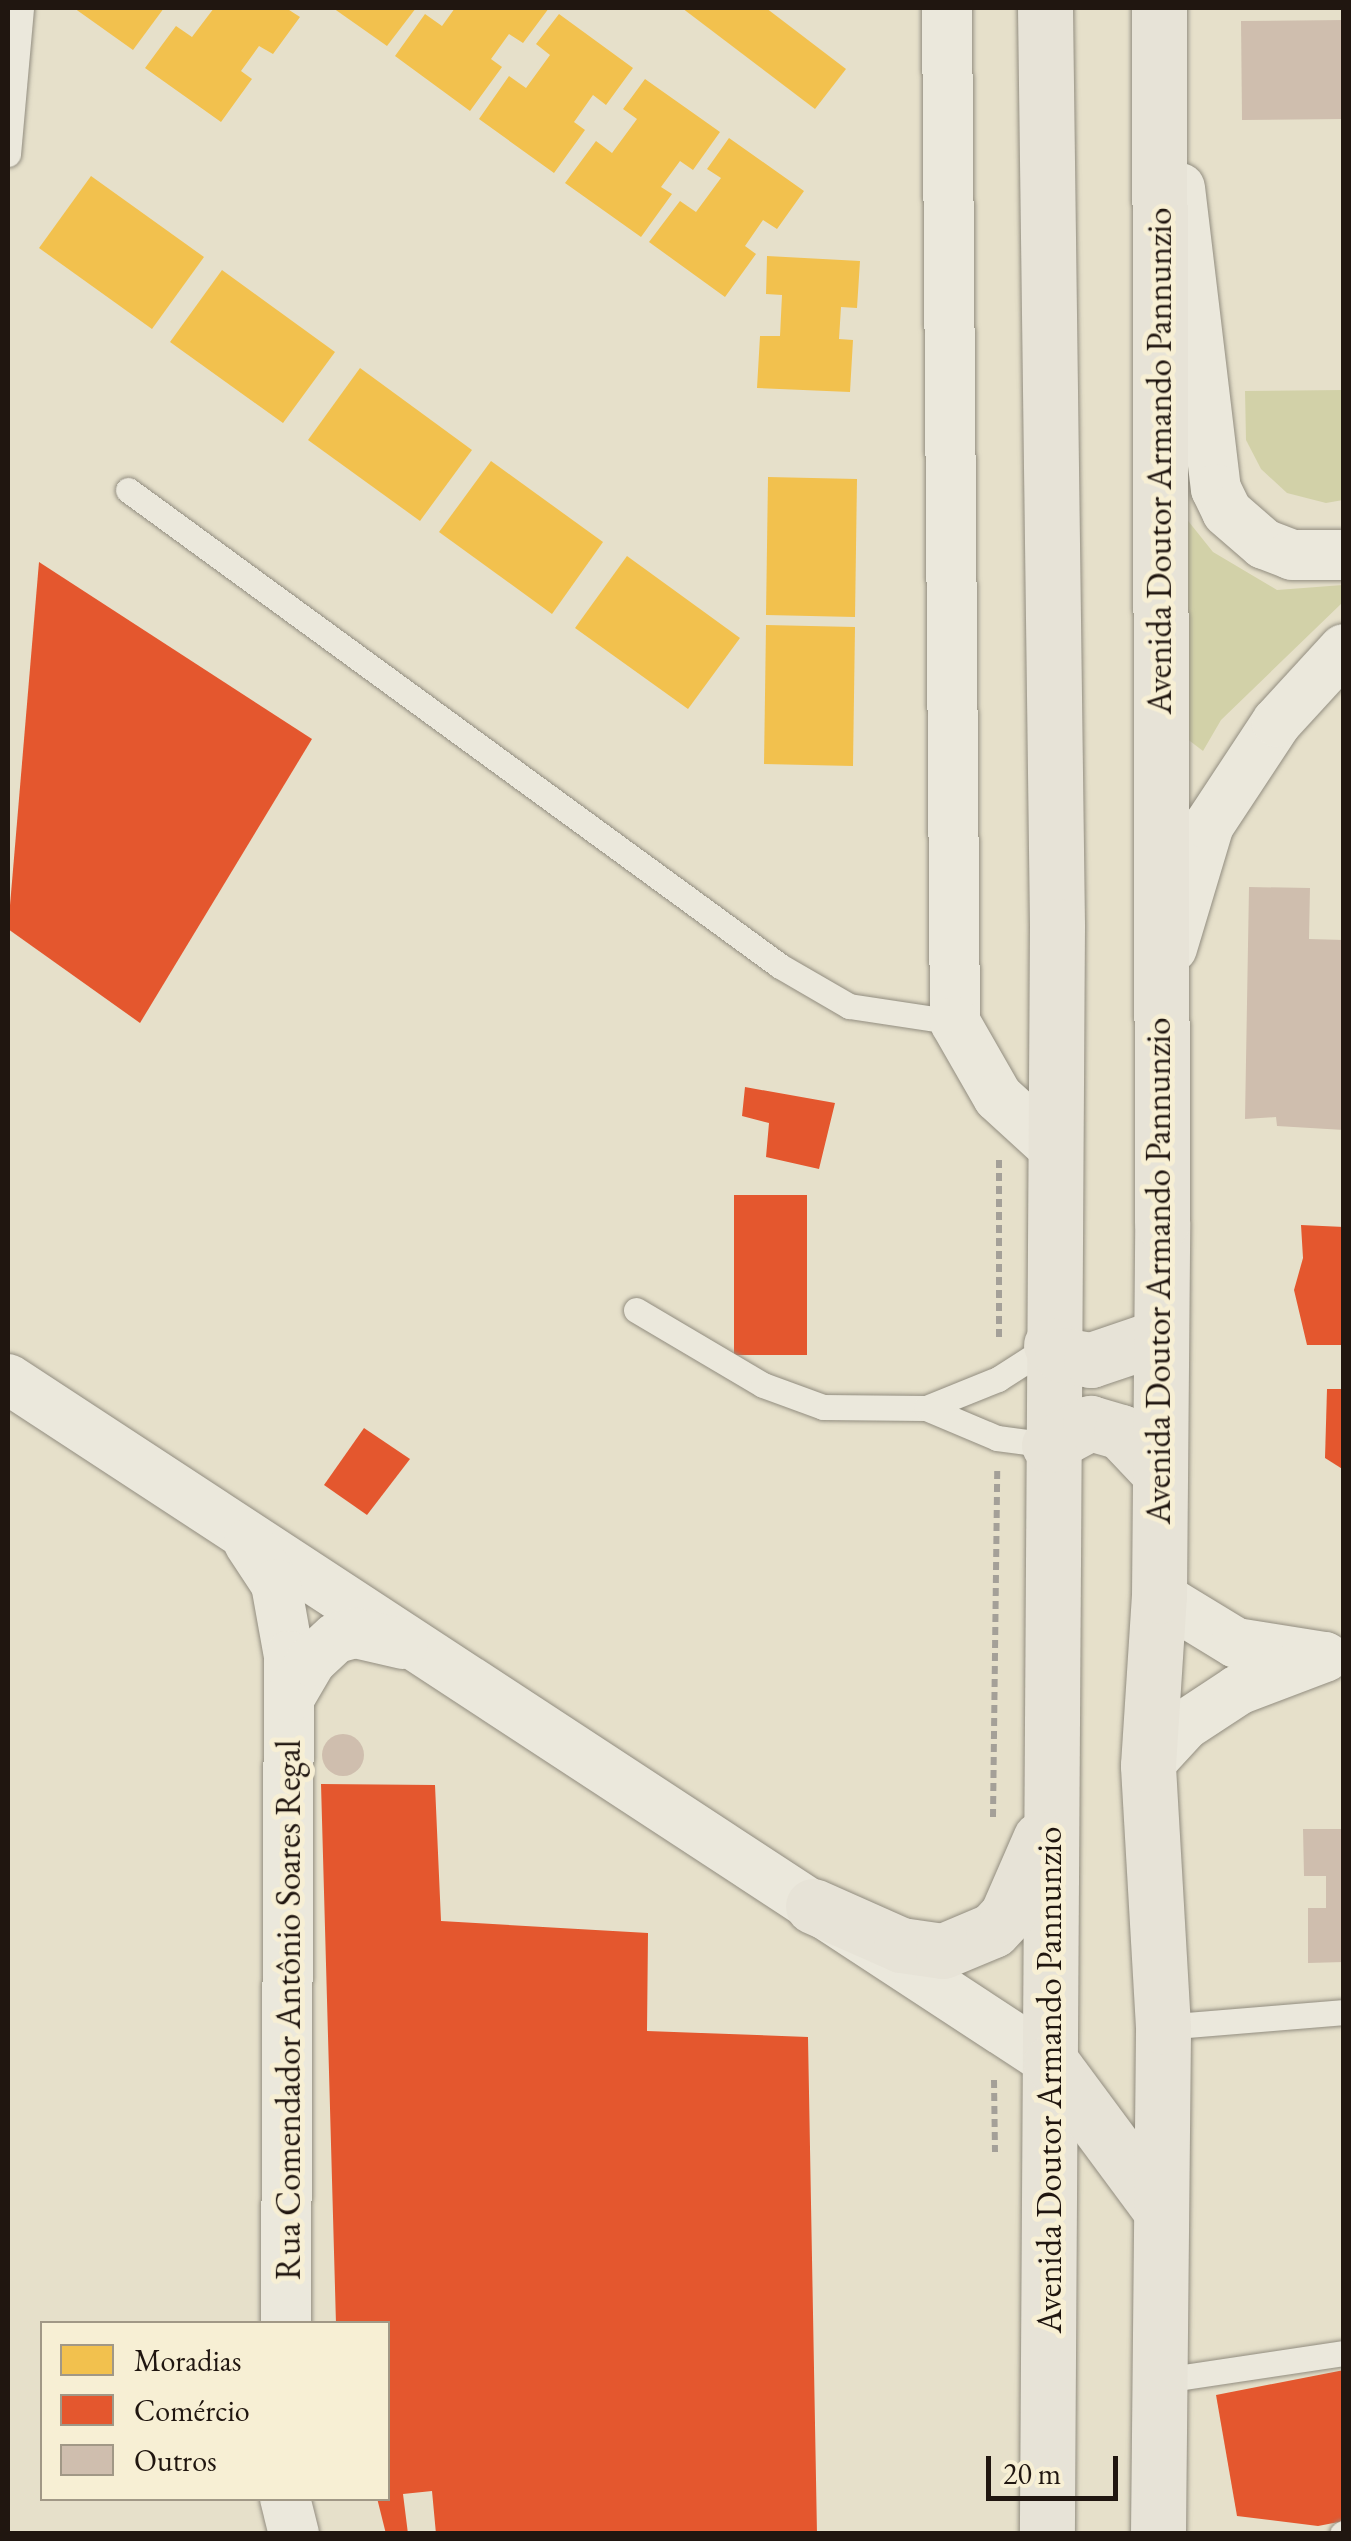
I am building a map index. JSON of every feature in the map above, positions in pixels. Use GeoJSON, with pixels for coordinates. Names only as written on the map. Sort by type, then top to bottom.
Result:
{"type":"FeatureCollection","features":[{"type":"Feature","properties":{"kind":"main road","name":"Avenida Doutor Armando Pannunzio"},"geometry":{"type":"LineString","coordinates":[[1046,8],[1055,1149],[1051,1345],[1023,1442],[1048,1823],[1048,2534]]}},
{"type":"Feature","properties":{"kind":"main road","name":"Avenida Doutor Armando Pannunzio"},"geometry":{"type":"LineString","coordinates":[[1158,2534],[1163,2028],[1148,1765],[1158,1596],[1155,1468],[1159,1337],[1161,8]]}},
{"type":"Feature","properties":{"kind":"main road"},"geometry":{"type":"LineString","coordinates":[[1051,1345],[1062,1355],[1091,1360],[1159,1337]]}},
{"type":"Feature","properties":{"kind":"main road"},"geometry":{"type":"LineString","coordinates":[[1023,1442],[1090,1424],[1120,1432],[1155,1468]]}},
{"type":"Feature","properties":{"kind":"main road"},"geometry":{"type":"LineString","coordinates":[[813,1906],[925,1950],[970,1941],[1007,1915],[1048,1823]]}},
{"type":"Feature","properties":{"kind":"main road"},"geometry":{"type":"LineString","coordinates":[[1051,2062],[1159,2208]]}},
{"type":"Feature","properties":{"kind":"street"},"geometry":{"type":"LineString","coordinates":[[947,8],[955,1022],[998,1096],[1055,1149]]}},
{"type":"Feature","properties":{"kind":"street"},"geometry":{"type":"LineString","coordinates":[[1161,8],[1206,444],[1216,489],[1227,512],[1264,544],[1292,555],[1344,555]]}},
{"type":"Feature","properties":{"kind":"street"},"geometry":{"type":"LineString","coordinates":[[1159,1002],[1209,825],[1277,722],[1344,649]]}},
{"type":"Feature","properties":{"kind":"street"},"geometry":{"type":"LineString","coordinates":[[8,1379],[1051,2062]]}},
{"type":"Feature","properties":{"kind":"street","name":"Rua Comendador Antônio Soares Regal"},"geometry":{"type":"LineString","coordinates":[[243,1534],[276,1584],[290,1698],[286,2321]]}},
{"type":"Feature","properties":{"kind":"street"},"geometry":{"type":"LineString","coordinates":[[1158,1596],[1236,1642],[1334,1657]]}},
{"type":"Feature","properties":{"kind":"street","name":"Rua Comendador Antônio Soares Regal"},"geometry":{"type":"LineString","coordinates":[[290,1698],[310,1661],[336,1638],[379,1636],[416,1649]]}},
{"type":"Feature","properties":{"kind":"street"},"geometry":{"type":"LineString","coordinates":[[1148,1765],[1184,1725],[1238,1690],[1334,1657]]}},
{"type":"Feature","properties":{"kind":"street"},"geometry":{"type":"LineString","coordinates":[[286,2501],[294,2534]]}},
{"type":"Feature","properties":{"kind":"lane"},"geometry":{"type":"LineString","coordinates":[[8,154],[21,8]]}},
{"type":"Feature","properties":{"kind":"lane"},"geometry":{"type":"LineString","coordinates":[[128,490],[780,966],[849,1006],[955,1022]]}},
{"type":"Feature","properties":{"kind":"lane"},"geometry":{"type":"LineString","coordinates":[[636,1310],[763,1385],[824,1406],[926,1408],[1023,1442]]}},
{"type":"Feature","properties":{"kind":"lane"},"geometry":{"type":"LineString","coordinates":[[926,1408],[998,1379],[1051,1345]]}},
{"type":"Feature","properties":{"kind":"lane"},"geometry":{"type":"LineString","coordinates":[[1163,2028],[1344,2012]]}},
{"type":"Feature","properties":{"kind":"lane"},"geometry":{"type":"LineString","coordinates":[[1157,2380],[1344,2353]]}},
{"type":"Feature","properties":{"kind":"path"},"geometry":{"type":"LineString","coordinates":[[998,1096],[998,1379]]}},
{"type":"Feature","properties":{"kind":"path"},"geometry":{"type":"LineString","coordinates":[[993,1836],[1023,1442]]}},
{"type":"Feature","properties":{"kind":"path"},"geometry":{"type":"LineString","coordinates":[[993,2026],[996,2166]]}},
{"type":"Feature","properties":{"kind":"green space"},"geometry":{"type":"Polygon","coordinates":[[[1343,390],[1343,500],[1326,503],[1287,493],[1261,469],[1246,440],[1245,391],[1343,390]]]}},
{"type":"Feature","properties":{"kind":"green space"},"geometry":{"type":"Polygon","coordinates":[[[1185,517],[1213,552],[1277,590],[1343,585],[1343,602],[1221,720],[1203,751],[1182,735],[1185,517]]]}},
{"type":"Feature","properties":{"kind":"building: Moradias"},"geometry":{"type":"Polygon","coordinates":[[[74,8],[164,8],[133,50],[74,8]]]}},
{"type":"Feature","properties":{"kind":"building: Moradias"},"geometry":{"type":"Polygon","coordinates":[[[214,8],[286,8],[300,17],[273,54],[259,46],[241,71],[252,79],[221,122],[145,68],[176,26],[192,37],[214,8]]]}},
{"type":"Feature","properties":{"kind":"building: Moradias"},"geometry":{"type":"Polygon","coordinates":[[[333,8],[416,8],[387,46],[333,8]]]}},
{"type":"Feature","properties":{"kind":"building: Moradias"},"geometry":{"type":"Polygon","coordinates":[[[455,8],[549,8],[523,43],[509,34],[491,59],[502,67],[470,111],[395,56],[425,14],[442,26],[455,8]]]}},
{"type":"Feature","properties":{"kind":"building: Moradias"},"geometry":{"type":"Polygon","coordinates":[[[682,8],[766,8],[846,69],[815,109],[682,8]]]}},
{"type":"Feature","properties":{"kind":"building: Moradias"},"geometry":{"type":"Polygon","coordinates":[[[559,14],[633,68],[606,105],[593,95],[574,122],[585,130],[554,173],[479,119],[509,76],[526,88],[550,55],[536,44],[559,14]]]}},
{"type":"Feature","properties":{"kind":"building: Moradias"},"geometry":{"type":"Polygon","coordinates":[[[645,79],[720,132],[693,170],[680,161],[661,187],[672,194],[641,237],[565,183],[596,141],[612,153],[637,119],[623,109],[645,79]]]}},
{"type":"Feature","properties":{"kind":"building: Moradias"},"geometry":{"type":"Polygon","coordinates":[[[729,138],[804,191],[777,229],[763,220],[745,246],[756,254],[725,297],[649,242],[680,201],[696,212],[721,178],[707,169],[729,138]]]}},
{"type":"Feature","properties":{"kind":"building: Moradias"},"geometry":{"type":"Polygon","coordinates":[[[91,176],[204,257],[152,329],[39,248],[91,176]]]}},
{"type":"Feature","properties":{"kind":"building: Moradias"},"geometry":{"type":"Polygon","coordinates":[[[767,256],[860,261],[857,308],[841,307],[839,339],[853,340],[850,392],[757,388],[760,336],[780,336],[782,295],[766,294],[767,256]]]}},
{"type":"Feature","properties":{"kind":"building: Moradias"},"geometry":{"type":"Polygon","coordinates":[[[222,270],[335,352],[283,423],[170,342],[222,270]]]}},
{"type":"Feature","properties":{"kind":"building: Moradias"},"geometry":{"type":"Polygon","coordinates":[[[360,368],[472,450],[420,521],[308,440],[360,368]]]}},
{"type":"Feature","properties":{"kind":"building: Moradias"},"geometry":{"type":"Polygon","coordinates":[[[491,461],[603,542],[552,614],[439,532],[491,461]]]}},
{"type":"Feature","properties":{"kind":"building: Moradias"},"geometry":{"type":"Polygon","coordinates":[[[768,477],[857,479],[855,617],[766,615],[768,477]]]}},
{"type":"Feature","properties":{"kind":"building: Moradias"},"geometry":{"type":"Polygon","coordinates":[[[627,556],[740,638],[688,709],[575,628],[627,556]]]}},
{"type":"Feature","properties":{"kind":"building: Moradias"},"geometry":{"type":"Polygon","coordinates":[[[766,625],[855,627],[853,766],[764,764],[766,625]]]}},
{"type":"Feature","properties":{"kind":"building: Comércio"},"geometry":{"type":"Polygon","coordinates":[[[39,562],[312,739],[140,1023],[8,929],[39,562]]]}},
{"type":"Feature","properties":{"kind":"building: Comércio"},"geometry":{"type":"Polygon","coordinates":[[[745,1087],[835,1103],[819,1169],[766,1157],[769,1123],[742,1116],[745,1087]]]}},
{"type":"Feature","properties":{"kind":"building: Comércio"},"geometry":{"type":"Polygon","coordinates":[[[734,1195],[807,1195],[807,1355],[734,1355],[734,1195]]]}},
{"type":"Feature","properties":{"kind":"building: Comércio"},"geometry":{"type":"Polygon","coordinates":[[[1301,1225],[1344,1227],[1344,1345],[1307,1345],[1294,1290],[1303,1258],[1301,1225]]]}},
{"type":"Feature","properties":{"kind":"building: Comércio"},"geometry":{"type":"Polygon","coordinates":[[[1327,1389],[1344,1389],[1344,1470],[1325,1458],[1327,1389]]]}},
{"type":"Feature","properties":{"kind":"building: Comércio"},"geometry":{"type":"Polygon","coordinates":[[[364,1428],[410,1459],[367,1515],[324,1485],[364,1428]]]}},
{"type":"Feature","properties":{"kind":"building: Comércio"},"geometry":{"type":"Polygon","coordinates":[[[321,1784],[435,1785],[441,1921],[648,1933],[647,2031],[808,2037],[817,2534],[436,2534],[432,2491],[403,2494],[408,2534],[386,2534],[378,2501],[390,2501],[390,2321],[336,2321],[321,1784]]]}},
{"type":"Feature","properties":{"kind":"building: Comércio"},"geometry":{"type":"Polygon","coordinates":[[[1344,2370],[1344,2521],[1318,2526],[1237,2516],[1216,2395],[1344,2370]]]}},
{"type":"Feature","properties":{"kind":"building: Outros"},"geometry":{"type":"Polygon","coordinates":[[[1344,20],[1344,119],[1242,120],[1241,21],[1344,20]]]}},
{"type":"Feature","properties":{"kind":"building: Outros"},"geometry":{"type":"Polygon","coordinates":[[[1249,887],[1310,888],[1309,939],[1344,940],[1344,1130],[1277,1126],[1276,1117],[1245,1119],[1249,887]]]}},
{"type":"Feature","properties":{"kind":"building: Outros"},"geometry":{"type":"Polygon","coordinates":[[[343,1734],[358,1740],[364,1755],[358,1770],[343,1776],[328,1770],[322,1755],[328,1740],[343,1734]]]}},
{"type":"Feature","properties":{"kind":"building: Outros"},"geometry":{"type":"Polygon","coordinates":[[[1303,1829],[1344,1829],[1344,1962],[1308,1963],[1308,1908],[1326,1908],[1326,1876],[1304,1876],[1303,1829]]]}}]}
